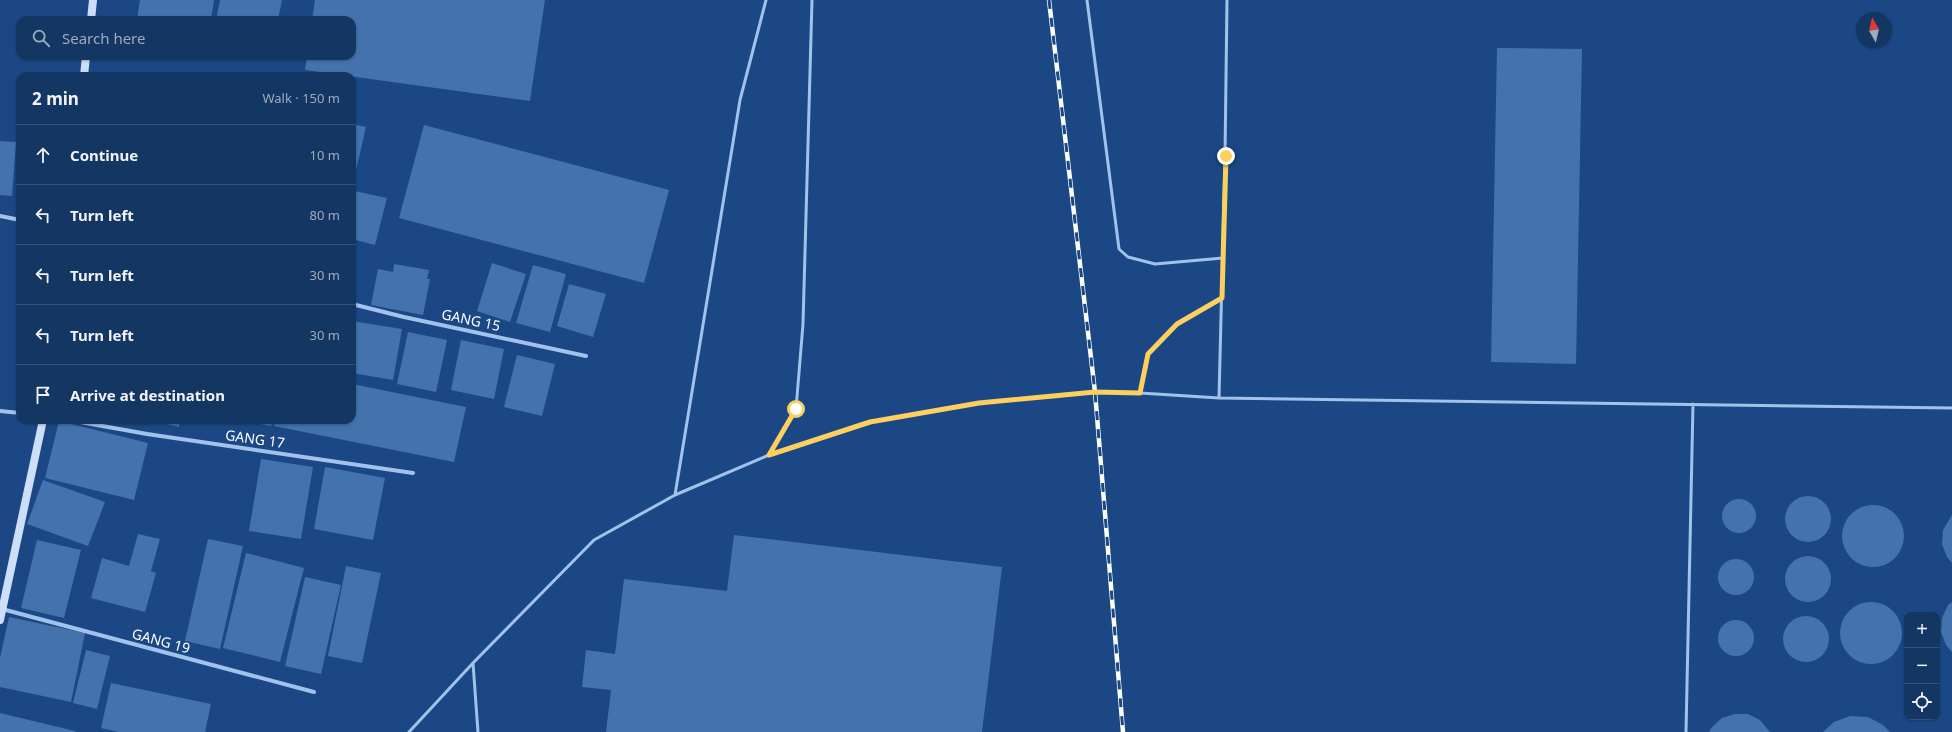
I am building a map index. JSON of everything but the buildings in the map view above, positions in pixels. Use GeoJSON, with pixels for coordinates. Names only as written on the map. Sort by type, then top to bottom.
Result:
{"type":"FeatureCollection","features":[{"type":"Feature","properties":{"kind":"main road"},"geometry":{"type":"LineString","coordinates":[[91,16],[93,0]]}},
{"type":"Feature","properties":{"kind":"main road"},"geometry":{"type":"LineString","coordinates":[[84,72],[86,60]]}},
{"type":"Feature","properties":{"kind":"main road"},"geometry":{"type":"LineString","coordinates":[[0,620],[1,609],[42,424]]}},
{"type":"Feature","properties":{"kind":"street"},"geometry":{"type":"LineString","coordinates":[[0,216],[16,219]]}},
{"type":"Feature","properties":{"kind":"street","name":"GANG 15"},"geometry":{"type":"LineString","coordinates":[[356,305],[404,317],[586,356]]}},
{"type":"Feature","properties":{"kind":"street"},"geometry":{"type":"LineString","coordinates":[[0,411],[16,413]]}},
{"type":"Feature","properties":{"kind":"street","name":"GANG 17"},"geometry":{"type":"LineString","coordinates":[[91,424],[147,434],[413,473]]}},
{"type":"Feature","properties":{"kind":"street","name":"GANG 19"},"geometry":{"type":"LineString","coordinates":[[1,609],[314,692]]}},
{"type":"Feature","properties":{"kind":"lane"},"geometry":{"type":"LineString","coordinates":[[675,495],[740,100],[766,0]]}},
{"type":"Feature","properties":{"kind":"lane"},"geometry":{"type":"LineString","coordinates":[[769,455],[796,409],[803,324],[812,0]]}},
{"type":"Feature","properties":{"kind":"lane"},"geometry":{"type":"LineString","coordinates":[[1087,0],[1119,249],[1128,258],[1155,264],[1223,258]]}},
{"type":"Feature","properties":{"kind":"lane"},"geometry":{"type":"LineString","coordinates":[[1219,398],[1227,0]]}},
{"type":"Feature","properties":{"kind":"lane"},"geometry":{"type":"LineString","coordinates":[[1140,393],[1148,354],[1177,324],[1222,298]]}},
{"type":"Feature","properties":{"kind":"lane"},"geometry":{"type":"LineString","coordinates":[[410,732],[473,663],[594,540],[675,495],[769,455],[870,422],[979,403],[1095,392],[1219,398],[1952,408]]}},
{"type":"Feature","properties":{"kind":"lane"},"geometry":{"type":"LineString","coordinates":[[1686,732],[1693,404]]}},
{"type":"Feature","properties":{"kind":"lane"},"geometry":{"type":"LineString","coordinates":[[473,663],[478,732]]}},
{"type":"Feature","properties":{"kind":"railway"},"geometry":{"type":"LineString","coordinates":[[1049,0],[1095,392],[1123,732]]}},
{"type":"Feature","properties":{"kind":"route"},"geometry":{"type":"LineString","coordinates":[[796,409],[769,455],[870,422],[979,403],[1095,392],[1140,393],[1148,354],[1177,324],[1222,298],[1226,156]]}}]}
